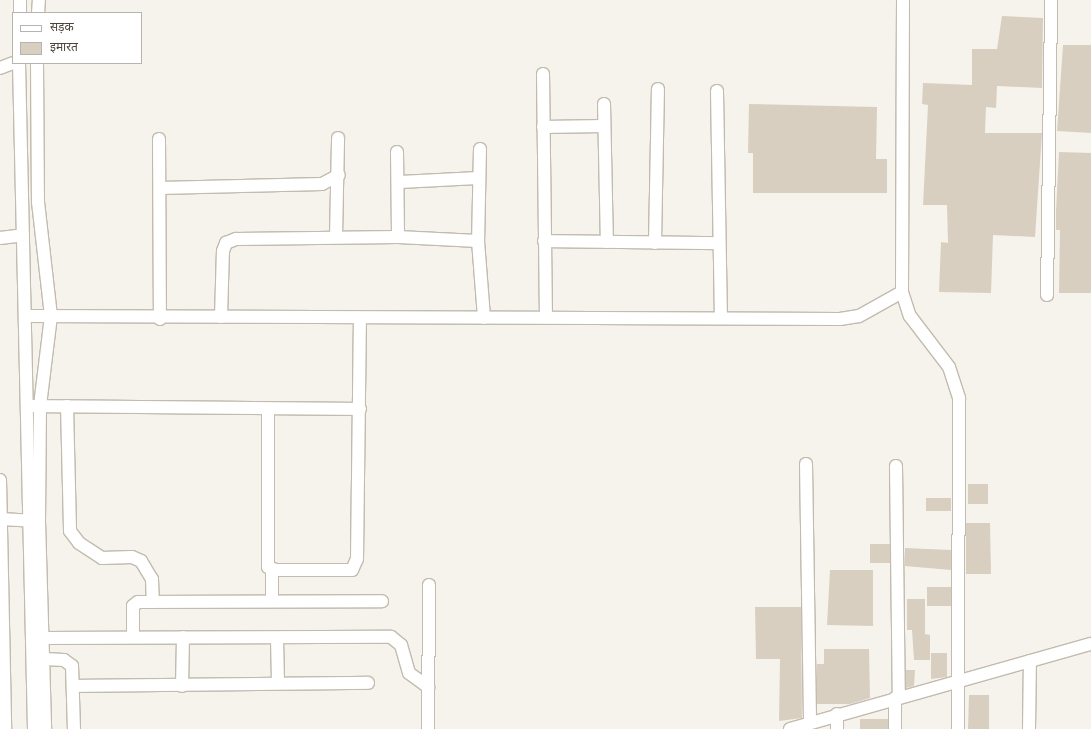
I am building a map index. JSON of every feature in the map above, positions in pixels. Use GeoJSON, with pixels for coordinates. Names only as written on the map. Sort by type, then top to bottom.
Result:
{"type":"FeatureCollection","features":[{"type":"Feature","properties":{"kind":"street"},"geometry":{"type":"LineString","coordinates":[[20,0],[20,12]]}},
{"type":"Feature","properties":{"kind":"street"},"geometry":{"type":"LineString","coordinates":[[38,12],[39,0]]}},
{"type":"Feature","properties":{"kind":"street"},"geometry":{"type":"LineString","coordinates":[[903,0],[902,292],[910,316],[949,367],[959,398],[958,729]]}},
{"type":"Feature","properties":{"kind":"street"},"geometry":{"type":"LineString","coordinates":[[1048,295],[1051,0]]}},
{"type":"Feature","properties":{"kind":"street"},"geometry":{"type":"LineString","coordinates":[[0,68],[12,63]]}},
{"type":"Feature","properties":{"kind":"street"},"geometry":{"type":"LineString","coordinates":[[19,64],[23,236],[27,316],[27,406],[43,638],[45,729]]}},
{"type":"Feature","properties":{"kind":"street"},"geometry":{"type":"LineString","coordinates":[[34,729],[34,521],[40,406],[50,316],[38,202],[37,64]]}},
{"type":"Feature","properties":{"kind":"street"},"geometry":{"type":"LineString","coordinates":[[543,74],[546,317]]}},
{"type":"Feature","properties":{"kind":"street"},"geometry":{"type":"LineString","coordinates":[[655,242],[658,89]]}},
{"type":"Feature","properties":{"kind":"street"},"geometry":{"type":"LineString","coordinates":[[718,91],[718,243],[721,316]]}},
{"type":"Feature","properties":{"kind":"street"},"geometry":{"type":"LineString","coordinates":[[604,104],[607,242]]}},
{"type":"Feature","properties":{"kind":"street"},"geometry":{"type":"LineString","coordinates":[[543,127],[604,126]]}},
{"type":"Feature","properties":{"kind":"street"},"geometry":{"type":"LineString","coordinates":[[336,237],[339,175],[338,138]]}},
{"type":"Feature","properties":{"kind":"street"},"geometry":{"type":"LineString","coordinates":[[159,139],[160,319]]}},
{"type":"Feature","properties":{"kind":"street"},"geometry":{"type":"LineString","coordinates":[[480,149],[478,178],[478,241],[484,318]]}},
{"type":"Feature","properties":{"kind":"street"},"geometry":{"type":"LineString","coordinates":[[397,152],[400,182],[398,237]]}},
{"type":"Feature","properties":{"kind":"street"},"geometry":{"type":"LineString","coordinates":[[160,188],[322,184],[339,175]]}},
{"type":"Feature","properties":{"kind":"street"},"geometry":{"type":"LineString","coordinates":[[400,182],[478,178]]}},
{"type":"Feature","properties":{"kind":"street"},"geometry":{"type":"LineString","coordinates":[[0,238],[23,236]]}},
{"type":"Feature","properties":{"kind":"street"},"geometry":{"type":"LineString","coordinates":[[221,317],[226,243],[236,239],[398,237],[478,241]]}},
{"type":"Feature","properties":{"kind":"street"},"geometry":{"type":"LineString","coordinates":[[544,241],[718,243]]}},
{"type":"Feature","properties":{"kind":"street"},"geometry":{"type":"LineString","coordinates":[[27,316],[160,319],[221,317],[484,318],[721,316],[840,319],[859,316],[902,292]]}},
{"type":"Feature","properties":{"kind":"street"},"geometry":{"type":"LineString","coordinates":[[272,570],[348,571],[356,568],[360,409],[360,318]]}},
{"type":"Feature","properties":{"kind":"street"},"geometry":{"type":"LineString","coordinates":[[27,406],[268,410],[360,409]]}},
{"type":"Feature","properties":{"kind":"street"},"geometry":{"type":"LineString","coordinates":[[67,406],[70,531],[80,543],[102,558],[132,557],[141,561],[152,579],[153,602]]}},
{"type":"Feature","properties":{"kind":"street"},"geometry":{"type":"LineString","coordinates":[[268,410],[266,561],[272,570],[272,600]]}},
{"type":"Feature","properties":{"kind":"street"},"geometry":{"type":"LineString","coordinates":[[806,464],[810,722]]}},
{"type":"Feature","properties":{"kind":"street"},"geometry":{"type":"LineString","coordinates":[[895,729],[897,698],[896,466]]}},
{"type":"Feature","properties":{"kind":"street"},"geometry":{"type":"LineString","coordinates":[[0,480],[1,616],[5,729]]}},
{"type":"Feature","properties":{"kind":"street"},"geometry":{"type":"LineString","coordinates":[[1,519],[34,521]]}},
{"type":"Feature","properties":{"kind":"street"},"geometry":{"type":"LineString","coordinates":[[428,729],[429,585]]}},
{"type":"Feature","properties":{"kind":"street"},"geometry":{"type":"LineString","coordinates":[[133,637],[134,604],[153,602],[272,600],[382,601]]}},
{"type":"Feature","properties":{"kind":"street"},"geometry":{"type":"LineString","coordinates":[[43,638],[391,637],[401,645],[409,673],[428,687]]}},
{"type":"Feature","properties":{"kind":"street"},"geometry":{"type":"LineString","coordinates":[[182,686],[183,638]]}},
{"type":"Feature","properties":{"kind":"street"},"geometry":{"type":"LineString","coordinates":[[277,638],[278,683]]}},
{"type":"Feature","properties":{"kind":"street"},"geometry":{"type":"LineString","coordinates":[[790,729],[837,714],[959,682],[1091,644]]}},
{"type":"Feature","properties":{"kind":"street"},"geometry":{"type":"LineString","coordinates":[[44,659],[69,663],[74,671],[74,729]]}},
{"type":"Feature","properties":{"kind":"street"},"geometry":{"type":"LineString","coordinates":[[1029,729],[1030,661]]}},
{"type":"Feature","properties":{"kind":"street"},"geometry":{"type":"LineString","coordinates":[[74,686],[182,686],[368,682]]}},
{"type":"Feature","properties":{"kind":"street"},"geometry":{"type":"LineString","coordinates":[[837,714],[837,729]]}},
{"type":"Feature","properties":{"kind":"building"},"geometry":{"type":"Polygon","coordinates":[[[1002,16],[1043,18],[1042,88],[997,86],[996,108],[986,107],[985,133],[1042,133],[1035,237],[993,235],[991,293],[939,292],[941,242],[948,243],[947,205],[923,205],[928,105],[922,104],[923,83],[972,85],[972,49],[997,49],[1002,16]]]}},
{"type":"Feature","properties":{"kind":"building"},"geometry":{"type":"Polygon","coordinates":[[[1063,45],[1091,45],[1091,133],[1057,131],[1063,45]]]}},
{"type":"Feature","properties":{"kind":"building"},"geometry":{"type":"Polygon","coordinates":[[[749,104],[877,107],[876,159],[887,159],[887,193],[753,193],[753,153],[748,153],[749,104]]]}},
{"type":"Feature","properties":{"kind":"building"},"geometry":{"type":"Polygon","coordinates":[[[1059,152],[1091,153],[1091,293],[1059,293],[1060,230],[1056,230],[1056,211],[1059,152]]]}},
{"type":"Feature","properties":{"kind":"building"},"geometry":{"type":"Polygon","coordinates":[[[968,484],[988,484],[988,504],[968,504],[968,484]]]}},
{"type":"Feature","properties":{"kind":"building"},"geometry":{"type":"Polygon","coordinates":[[[926,498],[951,498],[951,511],[926,511],[926,498]]]}},
{"type":"Feature","properties":{"kind":"building"},"geometry":{"type":"Polygon","coordinates":[[[966,523],[990,523],[991,574],[966,574],[966,523]]]}},
{"type":"Feature","properties":{"kind":"building"},"geometry":{"type":"Polygon","coordinates":[[[870,544],[890,544],[890,563],[870,563],[870,544]]]}},
{"type":"Feature","properties":{"kind":"building"},"geometry":{"type":"Polygon","coordinates":[[[905,548],[951,550],[951,570],[905,566],[905,548]]]}},
{"type":"Feature","properties":{"kind":"building"},"geometry":{"type":"Polygon","coordinates":[[[830,570],[873,570],[873,626],[827,625],[830,570]]]}},
{"type":"Feature","properties":{"kind":"building"},"geometry":{"type":"Polygon","coordinates":[[[927,587],[951,587],[951,606],[927,606],[927,587]]]}},
{"type":"Feature","properties":{"kind":"building"},"geometry":{"type":"Polygon","coordinates":[[[907,599],[925,599],[925,634],[930,635],[930,660],[914,660],[912,630],[907,630],[907,599]]]}},
{"type":"Feature","properties":{"kind":"building"},"geometry":{"type":"Polygon","coordinates":[[[755,607],[801,607],[802,718],[779,721],[780,659],[756,659],[755,607]]]}},
{"type":"Feature","properties":{"kind":"building"},"geometry":{"type":"Polygon","coordinates":[[[824,649],[869,649],[870,698],[850,704],[817,704],[817,664],[824,664],[824,649]]]}},
{"type":"Feature","properties":{"kind":"building"},"geometry":{"type":"Polygon","coordinates":[[[931,653],[947,653],[947,677],[931,679],[931,653]]]}},
{"type":"Feature","properties":{"kind":"building"},"geometry":{"type":"Polygon","coordinates":[[[906,670],[915,670],[914,686],[906,688],[906,670]]]}},
{"type":"Feature","properties":{"kind":"building"},"geometry":{"type":"Polygon","coordinates":[[[969,695],[989,695],[989,729],[968,729],[969,695]]]}},
{"type":"Feature","properties":{"kind":"building"},"geometry":{"type":"Polygon","coordinates":[[[860,719],[888,719],[888,729],[860,729],[860,719]]]}}]}
